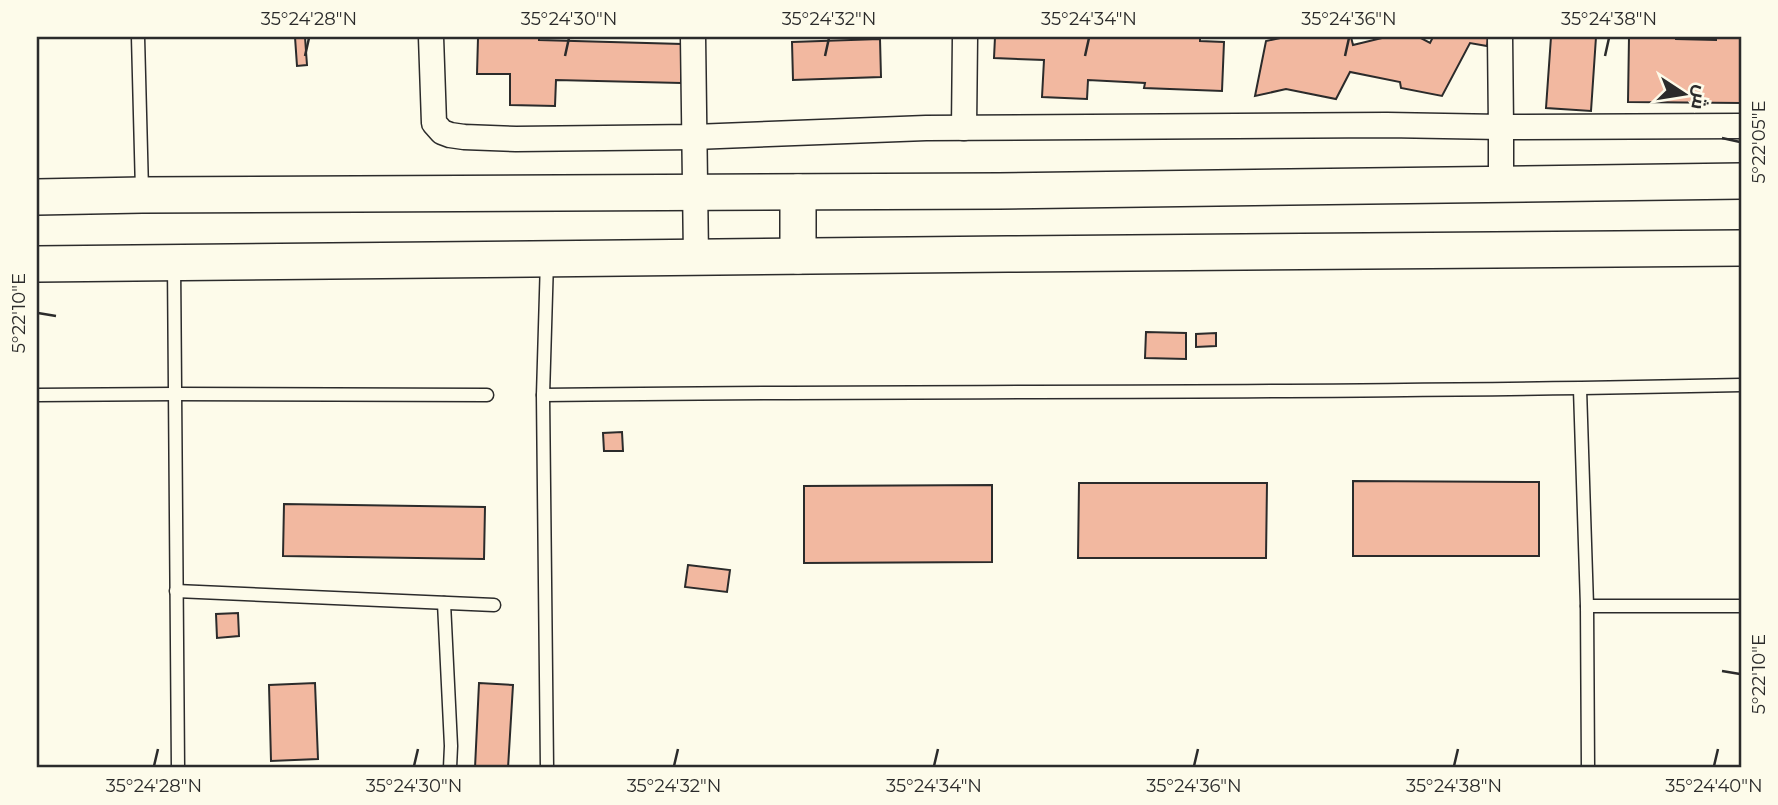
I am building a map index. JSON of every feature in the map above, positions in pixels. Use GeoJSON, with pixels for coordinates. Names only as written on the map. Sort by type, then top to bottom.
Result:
{"type":"FeatureCollection","features":[{"type":"Feature","properties":{"kind":"street"},"geometry":{"type":"LineString","coordinates":[[431,37],[435,123],[442,132],[464,137],[516,139],[694,136],[964,128],[1741,126]]}},
{"type":"Feature","properties":{"kind":"street"},"geometry":{"type":"LineString","coordinates":[[693,37],[696,257]]}},
{"type":"Feature","properties":{"kind":"street"},"geometry":{"type":"LineString","coordinates":[[964,128],[965,37]]}},
{"type":"Feature","properties":{"kind":"street"},"geometry":{"type":"LineString","coordinates":[[1500,37],[1501,184]]}},
{"type":"Feature","properties":{"kind":"street"},"geometry":{"type":"LineString","coordinates":[[37,197],[696,193],[1741,181]]}},
{"type":"Feature","properties":{"kind":"street"},"geometry":{"type":"LineString","coordinates":[[798,192],[798,256]]}},
{"type":"Feature","properties":{"kind":"street"},"geometry":{"type":"LineString","coordinates":[[37,264],[1741,248]]}},
{"type":"Feature","properties":{"kind":"lane"},"geometry":{"type":"LineString","coordinates":[[138,37],[142,195]]}},
{"type":"Feature","properties":{"kind":"lane"},"geometry":{"type":"LineString","coordinates":[[547,259],[543,395],[547,768]]}},
{"type":"Feature","properties":{"kind":"lane"},"geometry":{"type":"LineString","coordinates":[[174,263],[178,768]]}},
{"type":"Feature","properties":{"kind":"lane"},"geometry":{"type":"LineString","coordinates":[[543,395],[1320,392],[1741,385]]}},
{"type":"Feature","properties":{"kind":"lane"},"geometry":{"type":"LineString","coordinates":[[1580,389],[1587,607],[1588,768]]}},
{"type":"Feature","properties":{"kind":"lane"},"geometry":{"type":"LineString","coordinates":[[37,395],[487,395]]}},
{"type":"Feature","properties":{"kind":"lane"},"geometry":{"type":"LineString","coordinates":[[176,591],[494,605]]}},
{"type":"Feature","properties":{"kind":"lane"},"geometry":{"type":"LineString","coordinates":[[444,603],[450,768]]}},
{"type":"Feature","properties":{"kind":"lane"},"geometry":{"type":"LineString","coordinates":[[1587,607],[1741,606]]}},
{"type":"Feature","properties":{"kind":"building"},"geometry":{"type":"Polygon","coordinates":[[[295,37],[305,37],[307,65],[297,66],[295,37]]]}},
{"type":"Feature","properties":{"kind":"building"},"geometry":{"type":"Polygon","coordinates":[[[995,37],[1162,37],[1224,42],[1222,91],[1144,88],[1145,83],[1088,80],[1087,99],[1042,97],[1044,60],[994,58],[995,37]]]}},
{"type":"Feature","properties":{"kind":"building"},"geometry":{"type":"Polygon","coordinates":[[[1285,37],[1351,37],[1353,45],[1386,37],[1419,37],[1430,43],[1433,37],[1488,37],[1487,46],[1470,43],[1442,96],[1401,88],[1400,82],[1350,72],[1336,99],[1286,89],[1255,96],[1266,41],[1285,37]]]}},
{"type":"Feature","properties":{"kind":"building"},"geometry":{"type":"Polygon","coordinates":[[[1551,37],[1596,37],[1591,111],[1546,108],[1551,37]]]}},
{"type":"Feature","properties":{"kind":"building"},"geometry":{"type":"Polygon","coordinates":[[[1629,37],[1716,40],[1716,37],[1741,37],[1741,103],[1628,102],[1629,37]]]}},
{"type":"Feature","properties":{"kind":"building"},"geometry":{"type":"Polygon","coordinates":[[[478,38],[682,44],[681,83],[556,80],[555,106],[510,105],[510,74],[477,74],[478,38]]]}},
{"type":"Feature","properties":{"kind":"building"},"geometry":{"type":"Polygon","coordinates":[[[880,39],[881,77],[793,80],[792,42],[880,39]]]}},
{"type":"Feature","properties":{"kind":"building"},"geometry":{"type":"Polygon","coordinates":[[[1146,332],[1186,333],[1186,359],[1145,358],[1146,332]]]}},
{"type":"Feature","properties":{"kind":"building"},"geometry":{"type":"Polygon","coordinates":[[[1216,333],[1216,346],[1196,347],[1196,334],[1216,333]]]}},
{"type":"Feature","properties":{"kind":"building"},"geometry":{"type":"Polygon","coordinates":[[[622,432],[623,451],[604,451],[603,433],[622,432]]]}},
{"type":"Feature","properties":{"kind":"building"},"geometry":{"type":"Polygon","coordinates":[[[1353,481],[1539,482],[1539,556],[1353,556],[1353,481]]]}},
{"type":"Feature","properties":{"kind":"building"},"geometry":{"type":"Polygon","coordinates":[[[1079,483],[1267,483],[1266,558],[1078,558],[1079,483]]]}},
{"type":"Feature","properties":{"kind":"building"},"geometry":{"type":"Polygon","coordinates":[[[992,485],[992,562],[804,563],[804,486],[992,485]]]}},
{"type":"Feature","properties":{"kind":"building"},"geometry":{"type":"Polygon","coordinates":[[[284,504],[485,507],[484,559],[283,556],[284,504]]]}},
{"type":"Feature","properties":{"kind":"building"},"geometry":{"type":"Polygon","coordinates":[[[688,565],[730,570],[727,592],[685,587],[688,565]]]}},
{"type":"Feature","properties":{"kind":"building"},"geometry":{"type":"Polygon","coordinates":[[[238,613],[239,636],[217,638],[216,614],[238,613]]]}},
{"type":"Feature","properties":{"kind":"building"},"geometry":{"type":"Polygon","coordinates":[[[315,683],[318,759],[271,761],[269,685],[315,683]]]}},
{"type":"Feature","properties":{"kind":"building"},"geometry":{"type":"Polygon","coordinates":[[[479,683],[513,685],[508,768],[475,768],[479,683]]]}}]}
